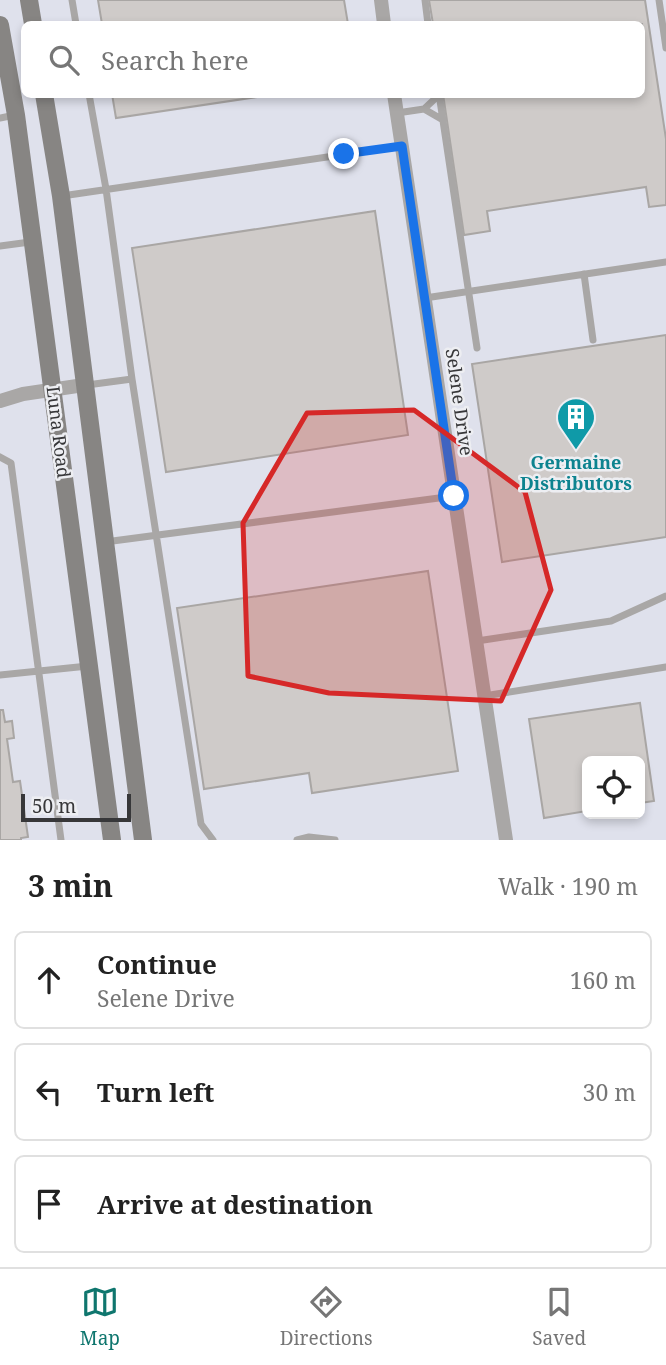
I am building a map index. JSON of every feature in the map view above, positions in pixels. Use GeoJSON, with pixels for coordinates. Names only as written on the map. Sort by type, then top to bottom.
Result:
{"type":"FeatureCollection","features":[{"type":"Feature","properties":{"kind":"main road"},"geometry":{"type":"LineString","coordinates":[[29,0],[32,21]]}},
{"type":"Feature","properties":{"kind":"main road","name":"Luna Road"},"geometry":{"type":"LineString","coordinates":[[0,25],[8,117],[33,241],[112,840]]}},
{"type":"Feature","properties":{"kind":"main road","name":"Luna Road"},"geometry":{"type":"LineString","coordinates":[[45,98],[61,196],[144,838]]}},
{"type":"Feature","properties":{"kind":"street"},"geometry":{"type":"LineString","coordinates":[[381,0],[384,21]]}},
{"type":"Feature","properties":{"kind":"street","name":"Selene Drive"},"geometry":{"type":"LineString","coordinates":[[395,98],[506,840]]}},
{"type":"Feature","properties":{"kind":"street"},"geometry":{"type":"LineString","coordinates":[[0,401],[84,385]]}},
{"type":"Feature","properties":{"kind":"lane"},"geometry":{"type":"LineString","coordinates":[[72,0],[76,21]]}},
{"type":"Feature","properties":{"kind":"lane"},"geometry":{"type":"LineString","coordinates":[[425,0],[428,21]]}},
{"type":"Feature","properties":{"kind":"lane"},"geometry":{"type":"LineString","coordinates":[[659,0],[666,48]]}},
{"type":"Feature","properties":{"kind":"lane"},"geometry":{"type":"LineString","coordinates":[[90,98],[106,189],[132,379],[201,824],[213,840]]}},
{"type":"Feature","properties":{"kind":"lane"},"geometry":{"type":"LineString","coordinates":[[397,113],[425,109],[435,98]]}},
{"type":"Feature","properties":{"kind":"lane"},"geometry":{"type":"LineString","coordinates":[[440,98],[477,348]]}},
{"type":"Feature","properties":{"kind":"lane"},"geometry":{"type":"LineString","coordinates":[[425,109],[443,120]]}},
{"type":"Feature","properties":{"kind":"lane"},"geometry":{"type":"LineString","coordinates":[[61,196],[402,146]]}},
{"type":"Feature","properties":{"kind":"lane"},"geometry":{"type":"LineString","coordinates":[[0,246],[33,241]]}},
{"type":"Feature","properties":{"kind":"lane"},"geometry":{"type":"LineString","coordinates":[[425,298],[666,262]]}},
{"type":"Feature","properties":{"kind":"lane"},"geometry":{"type":"LineString","coordinates":[[584,274],[593,340]]}},
{"type":"Feature","properties":{"kind":"lane"},"geometry":{"type":"LineString","coordinates":[[84,385],[132,379]]}},
{"type":"Feature","properties":{"kind":"lane"},"geometry":{"type":"LineString","coordinates":[[0,457],[11,463],[61,840]]}},
{"type":"Feature","properties":{"kind":"lane"},"geometry":{"type":"LineString","coordinates":[[104,542],[454,496]]}},
{"type":"Feature","properties":{"kind":"lane"},"geometry":{"type":"LineString","coordinates":[[476,641],[611,621],[666,596]]}},
{"type":"Feature","properties":{"kind":"lane"},"geometry":{"type":"LineString","coordinates":[[0,676],[89,666]]}},
{"type":"Feature","properties":{"kind":"lane"},"geometry":{"type":"LineString","coordinates":[[484,696],[666,667]]}},
{"type":"Feature","properties":{"kind":"lane"},"geometry":{"type":"LineString","coordinates":[[297,840],[309,837],[335,840]]}},
{"type":"Feature","properties":{"kind":"highlighted area"},"geometry":{"type":"Polygon","coordinates":[[[414,410],[525,492],[551,590],[501,701],[329,693],[248,676],[243,523],[307,413],[414,410]]]}},
{"type":"Feature","properties":{"kind":"shaded area"},"geometry":{"type":"Polygon","coordinates":[[[0,0],[666,0],[666,840],[0,840],[0,0]]]}},
{"type":"Feature","properties":{"kind":"building"},"geometry":{"type":"Polygon","coordinates":[[[98,0],[344,0],[348,21],[102,21],[98,0]]]}},
{"type":"Feature","properties":{"kind":"building"},"geometry":{"type":"Polygon","coordinates":[[[429,0],[645,0],[666,139],[666,205],[649,207],[646,187],[487,211],[490,231],[464,235],[444,98],[645,98],[645,21],[432,21],[429,0]]]}},
{"type":"Feature","properties":{"kind":"building"},"geometry":{"type":"Polygon","coordinates":[[[113,98],[250,98],[116,118],[113,98]]]}},
{"type":"Feature","properties":{"kind":"building"},"geometry":{"type":"Polygon","coordinates":[[[375,211],[408,435],[166,472],[132,248],[375,211]]]}},
{"type":"Feature","properties":{"kind":"building","name":"Germaine Distributors"},"geometry":{"type":"Polygon","coordinates":[[[666,335],[666,537],[502,562],[472,364],[666,335]]]}},
{"type":"Feature","properties":{"kind":"building"},"geometry":{"type":"Polygon","coordinates":[[[428,571],[458,771],[312,793],[309,773],[204,789],[177,608],[428,571]]]}},
{"type":"Feature","properties":{"kind":"building"},"geometry":{"type":"Polygon","coordinates":[[[640,703],[654,801],[645,802],[645,756],[582,756],[582,812],[544,818],[529,719],[640,703]]]}},
{"type":"Feature","properties":{"kind":"building"},"geometry":{"type":"Polygon","coordinates":[[[0,710],[3,710],[5,722],[12,721],[14,738],[7,739],[13,782],[20,781],[28,837],[21,840],[0,840],[0,710]]]}},
{"type":"Feature","properties":{"kind":"place","name":"Germaine Distributors"},"geometry":{"type":"Point","coordinates":[576,451]}},
{"type":"Feature","properties":{"kind":"route"},"geometry":{"type":"LineString","coordinates":[[344,154],[402,146],[454,496]]}}]}
